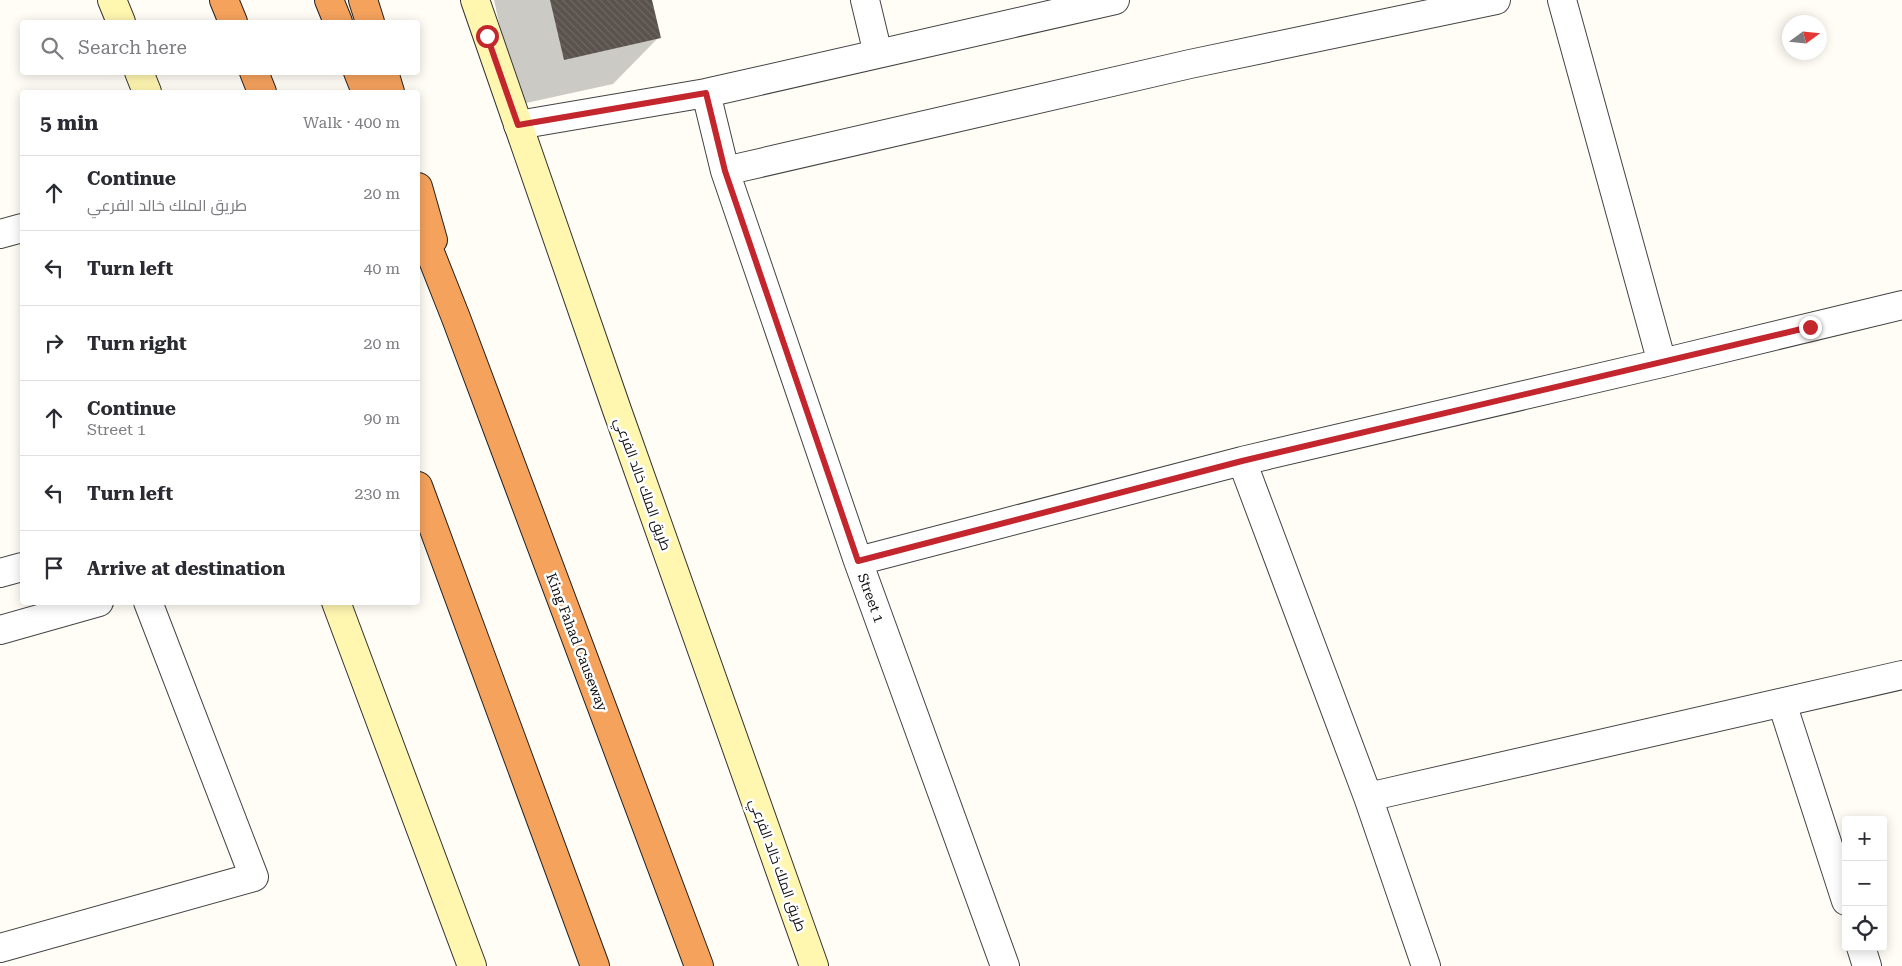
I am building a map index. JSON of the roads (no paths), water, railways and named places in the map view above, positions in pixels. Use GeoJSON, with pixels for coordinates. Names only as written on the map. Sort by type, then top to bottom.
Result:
{"type":"FeatureCollection","features":[{"type":"Feature","properties":{"kind":"highway"},"geometry":{"type":"LineString","coordinates":[[224,0],[232,20]]}},
{"type":"Feature","properties":{"kind":"highway"},"geometry":{"type":"LineString","coordinates":[[243,0],[250,20]]}},
{"type":"Feature","properties":{"kind":"highway"},"geometry":{"type":"LineString","coordinates":[[329,0],[337,20]]}},
{"type":"Feature","properties":{"kind":"highway"},"geometry":{"type":"LineString","coordinates":[[363,0],[369,20]]}},
{"type":"Feature","properties":{"kind":"highway"},"geometry":{"type":"LineString","coordinates":[[255,75],[261,90]]}},
{"type":"Feature","properties":{"kind":"highway"},"geometry":{"type":"LineString","coordinates":[[270,75],[275,90]]}},
{"type":"Feature","properties":{"kind":"highway"},"geometry":{"type":"LineString","coordinates":[[359,75],[365,90]]}},
{"type":"Feature","properties":{"kind":"highway"},"geometry":{"type":"LineString","coordinates":[[385,75],[389,90]]}},
{"type":"Feature","properties":{"kind":"highway"},"geometry":{"type":"LineString","coordinates":[[420,194],[456,318]]}},
{"type":"Feature","properties":{"kind":"highway"},"geometry":{"type":"LineString","coordinates":[[420,227],[456,318]]}},
{"type":"Feature","properties":{"kind":"highway","name":"King Fahad Causeway"},"geometry":{"type":"LineString","coordinates":[[456,318],[699,966]]}},
{"type":"Feature","properties":{"kind":"highway"},"geometry":{"type":"LineString","coordinates":[[420,491],[595,966]]}},
{"type":"Feature","properties":{"kind":"main road"},"geometry":{"type":"LineString","coordinates":[[112,0],[120,20]]}},
{"type":"Feature","properties":{"kind":"main road","name":"طريق الملك خالد الفرعي"},"geometry":{"type":"LineString","coordinates":[[475,0],[614,401],[814,966]]}},
{"type":"Feature","properties":{"kind":"main road"},"geometry":{"type":"LineString","coordinates":[[140,75],[146,90]]}},
{"type":"Feature","properties":{"kind":"main road"},"geometry":{"type":"LineString","coordinates":[[337,605],[472,966]]}},
{"type":"Feature","properties":{"kind":"street"},"geometry":{"type":"LineString","coordinates":[[865,0],[878,54]]}},
{"type":"Feature","properties":{"kind":"street"},"geometry":{"type":"LineString","coordinates":[[518,125],[706,93],[1115,0]]}},
{"type":"Feature","properties":{"kind":"street"},"geometry":{"type":"LineString","coordinates":[[725,171],[1180,67],[1496,0]]}},
{"type":"Feature","properties":{"kind":"street"},"geometry":{"type":"LineString","coordinates":[[1562,0],[1662,363]]}},
{"type":"Feature","properties":{"kind":"street","name":"Street 1"},"geometry":{"type":"LineString","coordinates":[[706,93],[725,171],[858,561],[1005,966]]}},
{"type":"Feature","properties":{"kind":"street"},"geometry":{"type":"LineString","coordinates":[[0,234],[20,229]]}},
{"type":"Feature","properties":{"kind":"street"},"geometry":{"type":"LineString","coordinates":[[858,561],[1242,461],[1902,305]]}},
{"type":"Feature","properties":{"kind":"street"},"geometry":{"type":"LineString","coordinates":[[1242,461],[1368,797],[1426,966]]}},
{"type":"Feature","properties":{"kind":"street"},"geometry":{"type":"LineString","coordinates":[[0,573],[20,568]]}},
{"type":"Feature","properties":{"kind":"street"},"geometry":{"type":"LineString","coordinates":[[0,630],[88,605]]}},
{"type":"Feature","properties":{"kind":"street"},"geometry":{"type":"LineString","coordinates":[[0,948],[254,877],[149,605]]}},
{"type":"Feature","properties":{"kind":"street"},"geometry":{"type":"LineString","coordinates":[[1368,797],[1902,676]]}},
{"type":"Feature","properties":{"kind":"street"},"geometry":{"type":"LineString","coordinates":[[1782,703],[1842,889]]}},
{"type":"Feature","properties":{"kind":"street"},"geometry":{"type":"LineString","coordinates":[[1862,951],[1867,966]]}}]}
